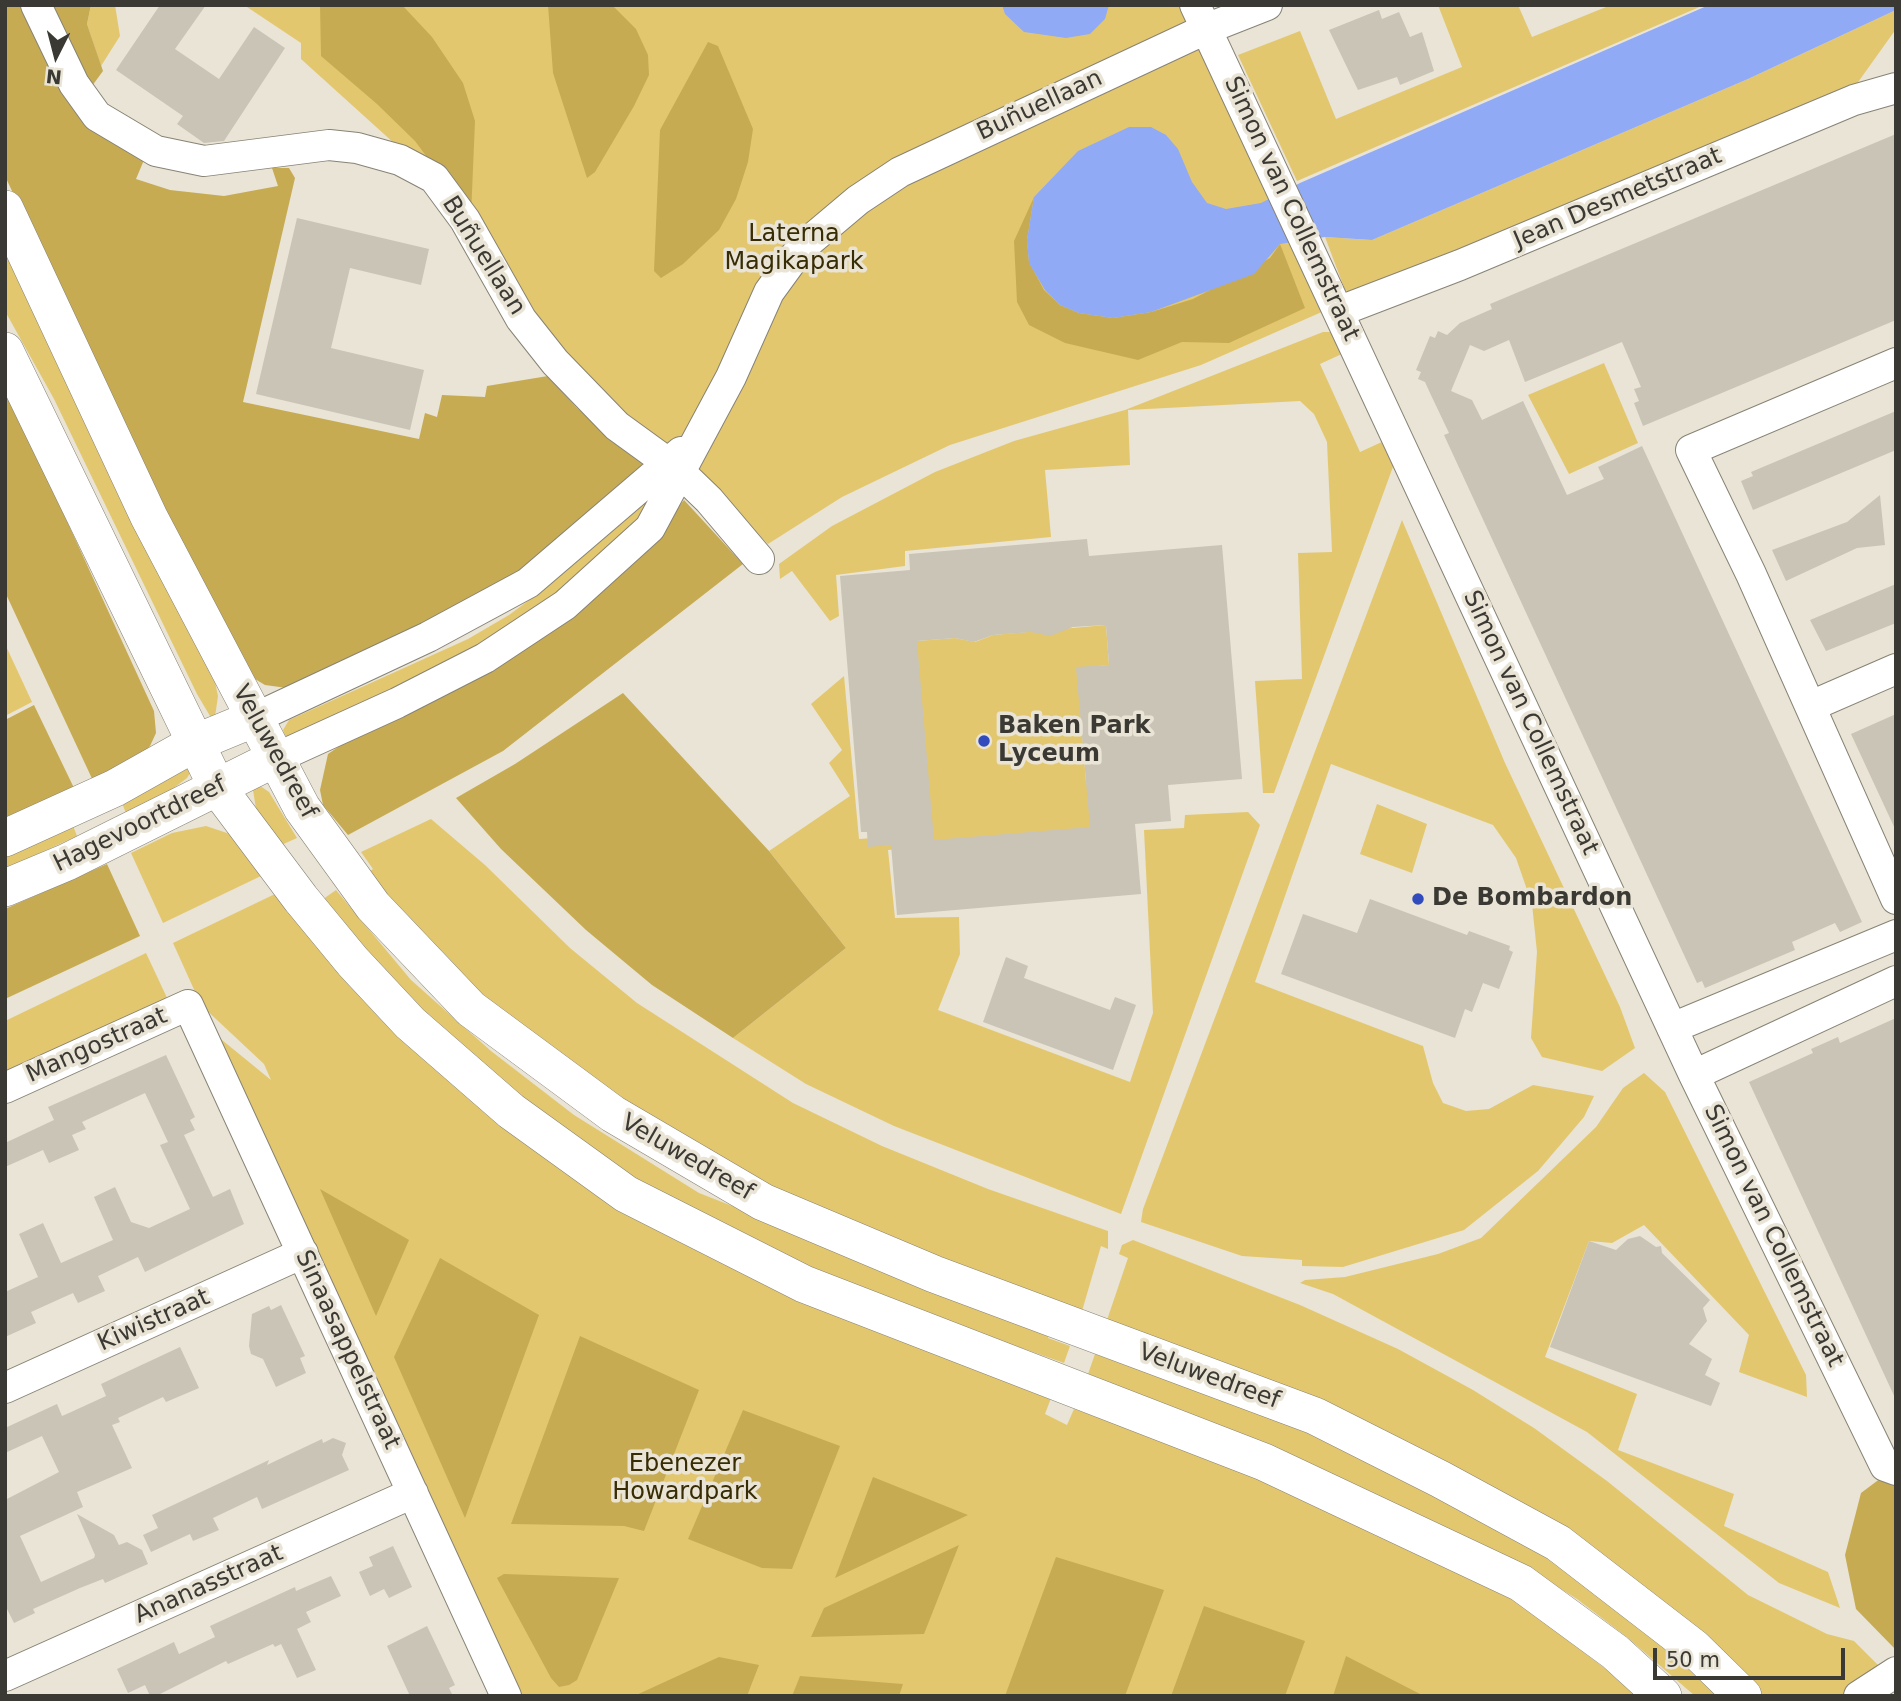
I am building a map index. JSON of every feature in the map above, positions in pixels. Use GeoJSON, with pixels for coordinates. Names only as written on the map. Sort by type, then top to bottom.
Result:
{"type":"FeatureCollection","features":[{"type":"Feature","properties":{"kind":"main road","name":"Veluwedreef"},"geometry":{"type":"LineString","coordinates":[[5,209],[149,517],[274,759],[349,877],[471,1009],[613,1114],[762,1202],[910,1264],[1315,1416],[1558,1543],[1694,1648],[1742,1696]]}},
{"type":"Feature","properties":{"kind":"main road"},"geometry":{"type":"LineString","coordinates":[[5,351],[217,787],[301,900],[410,1023],[511,1111],[626,1194],[804,1283],[1264,1462],[1521,1583],[1615,1653],[1663,1696]]}},
{"type":"Feature","properties":{"kind":"main road","name":"Hagevoortdreef"},"geometry":{"type":"LineString","coordinates":[[5,838],[116,788],[195,743],[253,719]]}},
{"type":"Feature","properties":{"kind":"main road","name":"Hagevoortdreef"},"geometry":{"type":"LineString","coordinates":[[5,888],[88,851],[274,759]]}},
{"type":"Feature","properties":{"kind":"street","name":"Buñuellaan"},"geometry":{"type":"LineString","coordinates":[[36,5],[74,84],[97,116],[156,151],[204,161],[329,145],[357,148],[400,160],[434,178],[465,220],[521,318],[555,362],[617,425],[673,467],[709,500],[759,559]]}},
{"type":"Feature","properties":{"kind":"street","name":"Buñuellaan"},"geometry":{"type":"LineString","coordinates":[[253,719],[428,637],[528,583],[673,467],[695,440],[731,377],[769,292],[801,248],[858,200],[900,172],[1200,17],[1267,5]]}},
{"type":"Feature","properties":{"kind":"street","name":"Simon van Collemstraat"},"geometry":{"type":"LineString","coordinates":[[1200,17],[1307,247],[1340,311],[1694,1075],[1885,1466],[1896,1470]]}},
{"type":"Feature","properties":{"kind":"street","name":"Jean Desmetstraat"},"geometry":{"type":"LineString","coordinates":[[1340,311],[1460,265],[1854,100],[1896,88]]}},
{"type":"Feature","properties":{"kind":"street"},"geometry":{"type":"LineString","coordinates":[[1896,363],[1691,450],[1811,706],[1896,899]]}},
{"type":"Feature","properties":{"kind":"street","name":"Buñuellaan"},"geometry":{"type":"LineString","coordinates":[[274,759],[397,703],[485,658],[565,605],[650,528],[673,467]]}},
{"type":"Feature","properties":{"kind":"street"},"geometry":{"type":"LineString","coordinates":[[1811,706],[1896,669]]}},
{"type":"Feature","properties":{"kind":"street"},"geometry":{"type":"LineString","coordinates":[[1672,1028],[1896,935]]}},
{"type":"Feature","properties":{"kind":"street"},"geometry":{"type":"LineString","coordinates":[[1694,1075],[1896,981]]}},
{"type":"Feature","properties":{"kind":"street","name":"Mangostraat"},"geometry":{"type":"LineString","coordinates":[[5,1088],[188,1005]]}},
{"type":"Feature","properties":{"kind":"street","name":"Sinaasappelstraat"},"geometry":{"type":"LineString","coordinates":[[188,1005],[506,1696]]}},
{"type":"Feature","properties":{"kind":"street","name":"Kiwistraat"},"geometry":{"type":"LineString","coordinates":[[5,1388],[303,1253]]}},
{"type":"Feature","properties":{"kind":"street","name":"Ananasstraat"},"geometry":{"type":"LineString","coordinates":[[5,1676],[413,1493]]}},
{"type":"Feature","properties":{"kind":"street"},"geometry":{"type":"LineString","coordinates":[[1858,1696],[1896,1672]]}},
{"type":"Feature","properties":{"kind":"green space"},"geometry":{"type":"Polygon","coordinates":[[[91,5],[115,5],[120,36],[101,66],[87,24],[91,5]]]}},
{"type":"Feature","properties":{"kind":"green space","name":"Laterna Magikapark"},"geometry":{"type":"Polygon","coordinates":[[[244,5],[1180,5],[1324,311],[1201,365],[950,445],[842,497],[768,544],[691,470],[605,408],[451,219],[395,144],[301,59],[301,43],[244,5]]]}},
{"type":"Feature","properties":{"kind":"green space"},"geometry":{"type":"Polygon","coordinates":[[[1438,5],[1518,5],[1532,37],[1611,5],[1704,5],[1297,181],[1238,55],[1300,31],[1336,119],[1462,67],[1438,5]]]}},
{"type":"Feature","properties":{"kind":"green space"},"geometry":{"type":"Polygon","coordinates":[[[1896,10],[1896,29],[1851,92],[1744,132],[1355,295],[1345,290],[1325,237],[1372,240],[1748,79],[1896,10]]]}},
{"type":"Feature","properties":{"kind":"green space"},"geometry":{"type":"Polygon","coordinates":[[[5,235],[213,672],[218,696],[215,717],[210,716],[197,694],[54,399],[5,311],[5,235]]]}},
{"type":"Feature","properties":{"kind":"green space"},"geometry":{"type":"Polygon","coordinates":[[[1323,332],[1331,332],[1344,353],[1320,364],[1360,452],[1384,441],[1394,464],[1274,793],[1263,793],[1255,681],[1302,679],[1298,553],[1332,552],[1327,442],[1314,414],[1300,401],[1128,410],[1130,465],[1045,470],[1051,537],[905,551],[905,566],[836,575],[839,616],[830,621],[792,571],[780,579],[779,564],[832,526],[935,472],[1014,441],[1125,410],[1323,332]]]}},
{"type":"Feature","properties":{"kind":"green space"},"geometry":{"type":"Polygon","coordinates":[[[1604,363],[1638,443],[1569,474],[1528,395],[1604,363]]]}},
{"type":"Feature","properties":{"kind":"green space"},"geometry":{"type":"Polygon","coordinates":[[[648,500],[653,505],[593,569],[481,652],[288,739],[285,735],[283,730],[289,720],[468,639],[509,615],[547,587],[648,500]]]}},
{"type":"Feature","properties":{"kind":"green space"},"geometry":{"type":"Polygon","coordinates":[[[1402,520],[1505,763],[1620,1007],[1635,1048],[1602,1071],[1542,1057],[1531,1038],[1537,952],[1532,904],[1516,858],[1493,825],[1331,764],[1255,982],[1423,1046],[1433,1083],[1443,1103],[1466,1111],[1489,1109],[1533,1085],[1594,1096],[1584,1117],[1538,1171],[1464,1230],[1343,1267],[1302,1266],[1302,1260],[1242,1256],[1141,1222],[1143,1209],[1402,520]]]}},
{"type":"Feature","properties":{"kind":"green space"},"geometry":{"type":"Polygon","coordinates":[[[1106,625],[1109,665],[1077,668],[1086,782],[1100,830],[888,850],[895,918],[959,917],[960,954],[938,1010],[1130,1082],[1153,1013],[1144,830],[1184,828],[1185,815],[1248,812],[1260,825],[1121,1214],[894,1126],[806,1084],[733,1038],[846,948],[769,851],[850,796],[829,763],[842,750],[811,704],[844,676],[859,839],[903,836],[917,641],[955,638],[975,642],[993,635],[1106,625]]]}},
{"type":"Feature","properties":{"kind":"green space"},"geometry":{"type":"Polygon","coordinates":[[[5,644],[32,702],[5,716],[5,644]]]}},
{"type":"Feature","properties":{"kind":"green space"},"geometry":{"type":"Polygon","coordinates":[[[181,769],[192,770],[187,778],[171,790],[126,813],[119,796],[181,769]]]}},
{"type":"Feature","properties":{"kind":"green space"},"geometry":{"type":"Polygon","coordinates":[[[256,783],[269,792],[297,838],[279,846],[257,815],[252,784],[256,783]]]}},
{"type":"Feature","properties":{"kind":"green space"},"geometry":{"type":"Polygon","coordinates":[[[1377,804],[1427,824],[1412,873],[1360,854],[1377,804]]]}},
{"type":"Feature","properties":{"kind":"green space"},"geometry":{"type":"Polygon","coordinates":[[[70,818],[77,836],[5,869],[5,847],[70,818]]]}},
{"type":"Feature","properties":{"kind":"green space"},"geometry":{"type":"Polygon","coordinates":[[[431,819],[485,865],[570,948],[637,1003],[793,1103],[882,1146],[988,1189],[1108,1231],[1108,1249],[1101,1246],[1082,1311],[852,1230],[664,1132],[519,1030],[463,978],[366,874],[373,869],[361,852],[431,819]]]}},
{"type":"Feature","properties":{"kind":"green space"},"geometry":{"type":"Polygon","coordinates":[[[206,826],[230,834],[261,876],[163,923],[131,853],[172,833],[206,826]]]}},
{"type":"Feature","properties":{"kind":"green space"},"geometry":{"type":"Polygon","coordinates":[[[336,890],[411,980],[491,1051],[574,1115],[699,1193],[1050,1330],[1048,1338],[1070,1346],[1064,1363],[812,1274],[614,1167],[456,1049],[319,902],[336,890]]]}},
{"type":"Feature","properties":{"kind":"green space","name":"Ebenezer Howardpark"},"geometry":{"type":"Polygon","coordinates":[[[275,894],[288,913],[295,909],[477,1100],[1051,1398],[1045,1414],[1067,1425],[1074,1409],[1247,1469],[1510,1596],[1641,1696],[518,1696],[211,1031],[271,1080],[264,1064],[201,1005],[173,943],[275,894]]]}},
{"type":"Feature","properties":{"kind":"green space"},"geometry":{"type":"Polygon","coordinates":[[[146,953],[169,1002],[5,1077],[5,1021],[146,953]]]}},
{"type":"Feature","properties":{"kind":"green space"},"geometry":{"type":"Polygon","coordinates":[[[1644,1073],[1665,1092],[1806,1375],[1807,1397],[1739,1372],[1749,1335],[1644,1225],[1612,1243],[1589,1241],[1545,1357],[1637,1394],[1618,1450],[1734,1494],[1724,1526],[1828,1572],[1840,1608],[1779,1583],[1587,1432],[1333,1294],[1300,1283],[1305,1280],[1345,1277],[1438,1254],[1481,1238],[1596,1127],[1623,1088],[1644,1073]]]}},
{"type":"Feature","properties":{"kind":"green space"},"geometry":{"type":"Polygon","coordinates":[[[1133,1240],[1300,1305],[1398,1349],[1473,1390],[1534,1428],[1607,1481],[1748,1595],[1827,1634],[1854,1641],[1879,1666],[1843,1696],[1762,1696],[1699,1637],[1107,1320],[1128,1258],[1119,1254],[1122,1245],[1133,1240]]]}},
{"type":"Feature","properties":{"kind":"green space"},"geometry":{"type":"Polygon","coordinates":[[[1095,1354],[1318,1434],[1579,1573],[1727,1696],[1695,1696],[1628,1638],[1577,1599],[1532,1571],[1088,1374],[1095,1354]]]}},
{"type":"Feature","properties":{"kind":"shaded area"},"geometry":{"type":"Polygon","coordinates":[[[5,5],[25,5],[99,134],[144,160],[136,179],[170,190],[224,196],[278,186],[272,168],[289,168],[295,178],[243,402],[419,439],[425,413],[437,417],[442,395],[485,397],[487,386],[548,376],[577,408],[648,468],[581,532],[442,621],[287,688],[265,685],[245,673],[104,388],[5,176],[5,5]]]}},
{"type":"Feature","properties":{"kind":"shaded area"},"geometry":{"type":"Polygon","coordinates":[[[49,5],[91,5],[87,24],[103,71],[92,86],[49,5]]]}},
{"type":"Feature","properties":{"kind":"shaded area"},"geometry":{"type":"Polygon","coordinates":[[[320,5],[402,5],[432,37],[463,83],[475,121],[471,216],[415,141],[321,56],[320,5]]]}},
{"type":"Feature","properties":{"kind":"shaded area"},"geometry":{"type":"Polygon","coordinates":[[[548,5],[612,5],[636,29],[648,55],[649,75],[634,106],[595,172],[587,178],[553,73],[548,5]]]}},
{"type":"Feature","properties":{"kind":"shaded area"},"geometry":{"type":"Polygon","coordinates":[[[708,42],[718,46],[753,129],[748,162],[736,199],[719,230],[683,264],[661,278],[654,271],[660,130],[708,42]]]}},
{"type":"Feature","properties":{"kind":"shaded area"},"geometry":{"type":"Polygon","coordinates":[[[1034,197],[1027,240],[1029,262],[1044,290],[1060,305],[1079,313],[1113,318],[1151,312],[1193,299],[1270,258],[1280,244],[1305,308],[1229,343],[1182,342],[1138,360],[1065,343],[1029,325],[1017,302],[1014,241],[1034,197]]]}},
{"type":"Feature","properties":{"kind":"shaded area"},"geometry":{"type":"Polygon","coordinates":[[[5,386],[154,711],[156,733],[150,746],[134,763],[95,785],[5,592],[5,386]]]}},
{"type":"Feature","properties":{"kind":"shaded area"},"geometry":{"type":"Polygon","coordinates":[[[684,500],[743,564],[503,751],[348,835],[323,805],[320,790],[328,754],[669,519],[684,500]]]}},
{"type":"Feature","properties":{"kind":"shaded area"},"geometry":{"type":"Polygon","coordinates":[[[623,693],[769,851],[846,948],[733,1038],[652,985],[586,930],[501,849],[456,798],[515,764],[623,693]]]}},
{"type":"Feature","properties":{"kind":"shaded area"},"geometry":{"type":"Polygon","coordinates":[[[34,705],[74,788],[5,830],[5,720],[34,705]]]}},
{"type":"Feature","properties":{"kind":"shaded area"},"geometry":{"type":"Polygon","coordinates":[[[107,864],[140,936],[5,999],[5,909],[107,864]]]}},
{"type":"Feature","properties":{"kind":"shaded area"},"geometry":{"type":"Polygon","coordinates":[[[320,1189],[409,1240],[376,1316],[320,1189]]]}},
{"type":"Feature","properties":{"kind":"shaded area"},"geometry":{"type":"Polygon","coordinates":[[[440,1258],[539,1315],[465,1518],[394,1357],[440,1258]]]}},
{"type":"Feature","properties":{"kind":"shaded area"},"geometry":{"type":"Polygon","coordinates":[[[580,1336],[699,1390],[644,1531],[624,1526],[511,1524],[580,1336]]]}},
{"type":"Feature","properties":{"kind":"shaded area"},"geometry":{"type":"Polygon","coordinates":[[[743,1410],[840,1446],[792,1569],[762,1568],[688,1539],[743,1410]]]}},
{"type":"Feature","properties":{"kind":"shaded area"},"geometry":{"type":"Polygon","coordinates":[[[873,1477],[968,1515],[835,1578],[873,1477]]]}},
{"type":"Feature","properties":{"kind":"shaded area"},"geometry":{"type":"Polygon","coordinates":[[[1881,1478],[1896,1483],[1896,1650],[1856,1609],[1845,1555],[1861,1493],[1881,1478]]]}},
{"type":"Feature","properties":{"kind":"shaded area"},"geometry":{"type":"Polygon","coordinates":[[[959,1545],[924,1634],[811,1637],[824,1608],[959,1545]]]}},
{"type":"Feature","properties":{"kind":"shaded area"},"geometry":{"type":"Polygon","coordinates":[[[1056,1557],[1164,1590],[1125,1696],[1005,1696],[1056,1557]]]}},
{"type":"Feature","properties":{"kind":"shaded area"},"geometry":{"type":"Polygon","coordinates":[[[504,1574],[619,1578],[577,1680],[559,1687],[551,1678],[497,1578],[504,1574]]]}},
{"type":"Feature","properties":{"kind":"shaded area"},"geometry":{"type":"Polygon","coordinates":[[[1204,1606],[1305,1641],[1285,1696],[1171,1696],[1204,1606]]]}},
{"type":"Feature","properties":{"kind":"shaded area"},"geometry":{"type":"Polygon","coordinates":[[[1346,1656],[1424,1696],[1333,1696],[1346,1656]]]}},
{"type":"Feature","properties":{"kind":"shaded area"},"geometry":{"type":"Polygon","coordinates":[[[719,1657],[759,1665],[747,1696],[634,1696],[719,1657]]]}},
{"type":"Feature","properties":{"kind":"shaded area"},"geometry":{"type":"Polygon","coordinates":[[[800,1676],[903,1684],[899,1696],[792,1696],[800,1676]]]}},
{"type":"Feature","properties":{"kind":"water"},"geometry":{"type":"Polygon","coordinates":[[[1002,5],[1109,5],[1105,19],[1090,34],[1066,38],[1024,32],[1005,14],[1002,5]]]}},
{"type":"Feature","properties":{"kind":"water"},"geometry":{"type":"Polygon","coordinates":[[[1709,5],[1896,5],[1896,10],[1748,79],[1372,240],[1325,237],[1280,244],[1254,274],[1151,312],[1113,318],[1079,313],[1060,305],[1045,290],[1029,263],[1027,240],[1034,197],[1078,151],[1129,127],[1151,127],[1166,135],[1178,149],[1192,182],[1207,203],[1226,209],[1261,203],[1300,183],[1709,5]]]}},
{"type":"Feature","properties":{"kind":"building"},"geometry":{"type":"Polygon","coordinates":[[[160,5],[206,5],[175,49],[219,79],[254,27],[285,48],[224,141],[204,143],[177,124],[183,116],[116,70],[160,5]]]}},
{"type":"Feature","properties":{"kind":"building"},"geometry":{"type":"Polygon","coordinates":[[[1379,10],[1382,19],[1399,12],[1410,37],[1422,32],[1434,71],[1400,85],[1397,77],[1358,90],[1329,30],[1379,10]]]}},
{"type":"Feature","properties":{"kind":"building"},"geometry":{"type":"Polygon","coordinates":[[[1896,134],[1896,320],[1643,426],[1634,403],[1639,401],[1634,389],[1641,387],[1622,342],[1525,382],[1509,340],[1484,351],[1470,345],[1451,391],[1472,400],[1482,420],[1523,401],[1567,495],[1604,479],[1598,467],[1642,446],[1862,922],[1840,932],[1835,923],[1792,942],[1795,950],[1705,988],[1702,981],[1697,983],[1444,435],[1449,433],[1425,382],[1418,379],[1421,372],[1416,370],[1430,336],[1435,338],[1438,331],[1447,335],[1460,323],[1492,309],[1490,304],[1896,134]]]}},
{"type":"Feature","properties":{"kind":"building"},"geometry":{"type":"Polygon","coordinates":[[[297,218],[429,249],[421,285],[350,268],[331,348],[424,370],[410,430],[256,394],[297,218]]]}},
{"type":"Feature","properties":{"kind":"building"},"geometry":{"type":"Polygon","coordinates":[[[1896,411],[1896,450],[1753,510],[1741,481],[1753,476],[1751,472],[1896,411]]]}},
{"type":"Feature","properties":{"kind":"building"},"geometry":{"type":"Polygon","coordinates":[[[1880,495],[1885,545],[1857,548],[1786,581],[1772,550],[1847,522],[1880,495]]]}},
{"type":"Feature","properties":{"kind":"building"},"geometry":{"type":"Polygon","coordinates":[[[1087,539],[1089,556],[1222,545],[1242,779],[1168,785],[1171,821],[1135,824],[1141,894],[897,915],[891,845],[868,847],[867,832],[861,832],[840,576],[910,570],[909,554],[1087,539]],[[1106,625],[1073,627],[1050,636],[1031,632],[993,635],[974,642],[955,638],[917,641],[934,840],[1090,827],[1076,667],[1109,665],[1106,625]]]}},
{"type":"Feature","properties":{"kind":"building"},"geometry":{"type":"Polygon","coordinates":[[[1896,584],[1896,623],[1826,651],[1810,620],[1896,584]]]}},
{"type":"Feature","properties":{"kind":"building"},"geometry":{"type":"Polygon","coordinates":[[[1896,714],[1896,831],[1851,734],[1896,714]]]}},
{"type":"Feature","properties":{"kind":"building"},"geometry":{"type":"Polygon","coordinates":[[[1370,899],[1467,935],[1469,931],[1510,946],[1509,950],[1513,952],[1499,989],[1483,983],[1472,1012],[1465,1009],[1455,1038],[1281,974],[1303,914],[1357,933],[1370,899]]]}},
{"type":"Feature","properties":{"kind":"building"},"geometry":{"type":"Polygon","coordinates":[[[1006,957],[1028,966],[1024,978],[1110,1010],[1115,997],[1136,1005],[1113,1070],[983,1022],[1006,957]]]}},
{"type":"Feature","properties":{"kind":"building"},"geometry":{"type":"Polygon","coordinates":[[[1896,1018],[1896,1400],[1749,1082],[1813,1053],[1811,1049],[1838,1037],[1840,1043],[1896,1018]]]}},
{"type":"Feature","properties":{"kind":"building"},"geometry":{"type":"Polygon","coordinates":[[[166,1055],[195,1117],[190,1120],[195,1130],[184,1135],[213,1197],[230,1189],[244,1224],[145,1272],[138,1257],[98,1276],[105,1291],[78,1303],[73,1293],[31,1312],[36,1323],[5,1337],[5,1292],[38,1277],[19,1234],[43,1223],[61,1263],[113,1240],[94,1197],[115,1187],[131,1222],[149,1228],[190,1209],[160,1145],[168,1142],[145,1093],[82,1122],[86,1129],[72,1135],[79,1150],[49,1163],[43,1150],[5,1167],[5,1143],[54,1120],[48,1107],[166,1055]]]}},
{"type":"Feature","properties":{"kind":"building"},"geometry":{"type":"Polygon","coordinates":[[[1640,1236],[1656,1247],[1661,1246],[1662,1253],[1710,1300],[1703,1308],[1707,1321],[1689,1344],[1712,1359],[1705,1375],[1720,1383],[1711,1406],[1550,1347],[1589,1241],[1616,1250],[1628,1239],[1640,1236]]]}},
{"type":"Feature","properties":{"kind":"building"},"geometry":{"type":"Polygon","coordinates":[[[281,1305],[305,1356],[300,1358],[306,1373],[276,1387],[263,1359],[251,1354],[249,1346],[252,1314],[269,1306],[271,1310],[281,1305]]]}},
{"type":"Feature","properties":{"kind":"building"},"geometry":{"type":"Polygon","coordinates":[[[180,1347],[199,1388],[166,1402],[163,1397],[118,1418],[120,1422],[112,1425],[132,1468],[77,1492],[83,1507],[20,1536],[41,1582],[94,1558],[77,1514],[114,1535],[119,1545],[127,1542],[142,1550],[148,1564],[105,1583],[103,1579],[80,1588],[33,1609],[35,1613],[14,1623],[5,1605],[5,1500],[59,1472],[42,1436],[5,1453],[5,1428],[57,1404],[62,1416],[106,1396],[101,1384],[180,1347]]]}},
{"type":"Feature","properties":{"kind":"building"},"geometry":{"type":"Polygon","coordinates":[[[333,1438],[346,1443],[342,1455],[349,1470],[262,1509],[257,1497],[213,1518],[219,1530],[193,1541],[190,1534],[151,1552],[143,1535],[158,1528],[152,1515],[269,1460],[267,1465],[322,1439],[323,1443],[333,1438]]]}},
{"type":"Feature","properties":{"kind":"building"},"geometry":{"type":"Polygon","coordinates":[[[393,1546],[412,1587],[389,1598],[384,1589],[370,1596],[359,1572],[373,1566],[369,1557],[393,1546]]]}},
{"type":"Feature","properties":{"kind":"building"},"geometry":{"type":"Polygon","coordinates":[[[331,1576],[341,1596],[306,1612],[311,1622],[297,1629],[316,1670],[297,1678],[281,1644],[275,1647],[273,1644],[228,1664],[226,1661],[156,1696],[150,1696],[145,1685],[128,1693],[117,1669],[174,1642],[179,1654],[215,1637],[210,1626],[295,1587],[296,1591],[331,1576]]]}},
{"type":"Feature","properties":{"kind":"building"},"geometry":{"type":"Polygon","coordinates":[[[427,1626],[455,1685],[449,1688],[453,1696],[410,1696],[387,1646],[427,1626]]]}},
{"type":"Feature","properties":{"kind":"place","name":"Baken Park Lyceum"},"geometry":{"type":"Point","coordinates":[984,741]}},
{"type":"Feature","properties":{"kind":"place","name":"De Bombardon"},"geometry":{"type":"Point","coordinates":[1418,899]}}]}
